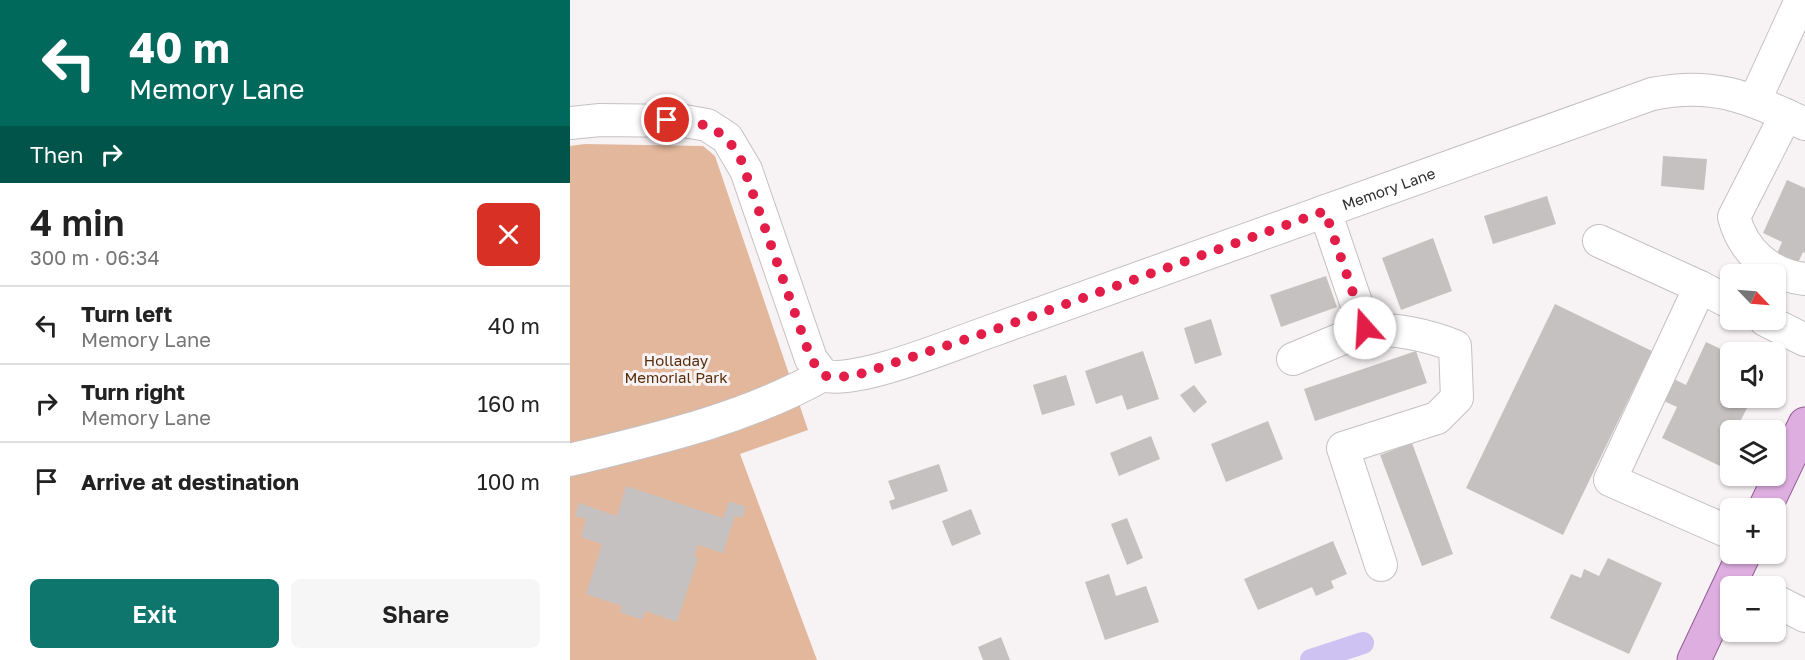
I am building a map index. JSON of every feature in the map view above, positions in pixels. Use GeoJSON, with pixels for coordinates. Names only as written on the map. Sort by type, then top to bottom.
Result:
{"type":"FeatureCollection","features":[{"type":"Feature","properties":{"kind":"main road"},"geometry":{"type":"LineString","coordinates":[[1770,498],[1805,424]]}},
{"type":"Feature","properties":{"kind":"main road"},"geometry":{"type":"LineString","coordinates":[[1694,660],[1741,573]]}},
{"type":"Feature","properties":{"kind":"street"},"geometry":{"type":"LineString","coordinates":[[1755,100],[1801,0]]}},
{"type":"Feature","properties":{"kind":"street","name":"Memory Lane"},"geometry":{"type":"LineString","coordinates":[[823,375],[845,377],[897,363],[1652,94],[1701,88],[1718,90],[1755,100],[1796,119]]}},
{"type":"Feature","properties":{"kind":"street"},"geometry":{"type":"LineString","coordinates":[[1796,119],[1734,217],[1740,238],[1761,263],[1794,278],[1805,279]]}},
{"type":"Feature","properties":{"kind":"street"},"geometry":{"type":"LineString","coordinates":[[570,123],[600,120],[684,121],[707,125],[726,138],[746,170],[811,359],[823,375],[794,391],[681,433],[570,460]]}},
{"type":"Feature","properties":{"kind":"street"},"geometry":{"type":"LineString","coordinates":[[1325,211],[1365,328]]}},
{"type":"Feature","properties":{"kind":"street"},"geometry":{"type":"LineString","coordinates":[[1599,241],[1720,297]]}},
{"type":"Feature","properties":{"kind":"street"},"geometry":{"type":"LineString","coordinates":[[1700,287],[1610,480],[1720,528]]}},
{"type":"Feature","properties":{"kind":"street"},"geometry":{"type":"LineString","coordinates":[[1293,359],[1365,328],[1430,336],[1455,346],[1457,398],[1437,418],[1343,448],[1381,565]]}},
{"type":"Feature","properties":{"kind":"street"},"geometry":{"type":"LineString","coordinates":[[1785,330],[1805,340]]}},
{"type":"Feature","properties":{"kind":"street"},"geometry":{"type":"LineString","coordinates":[[1786,606],[1805,616]]}},
{"type":"Feature","properties":{"kind":"green space","name":"Holladay Memorial Park"},"geometry":{"type":"Polygon","coordinates":[[[585,144],[703,146],[715,156],[808,430],[740,454],[817,660],[570,660],[570,146],[585,144]]]}},
{"type":"Feature","properties":{"kind":"building"},"geometry":{"type":"Polygon","coordinates":[[[1663,156],[1707,159],[1704,190],[1661,186],[1663,156]]]}},
{"type":"Feature","properties":{"kind":"building"},"geometry":{"type":"Polygon","coordinates":[[[1787,180],[1805,188],[1805,253],[1803,252],[1793,274],[1786,271],[1786,264],[1772,264],[1782,242],[1763,233],[1787,180]]]}},
{"type":"Feature","properties":{"kind":"building"},"geometry":{"type":"Polygon","coordinates":[[[1547,196],[1556,224],[1493,244],[1484,216],[1547,196]]]}},
{"type":"Feature","properties":{"kind":"building"},"geometry":{"type":"Polygon","coordinates":[[[1433,238],[1452,291],[1401,310],[1382,258],[1433,238]]]}},
{"type":"Feature","properties":{"kind":"building"},"geometry":{"type":"Polygon","coordinates":[[[1326,276],[1337,307],[1281,327],[1270,295],[1326,276]]]}},
{"type":"Feature","properties":{"kind":"building"},"geometry":{"type":"Polygon","coordinates":[[[1555,304],[1652,351],[1563,535],[1466,488],[1555,304]]]}},
{"type":"Feature","properties":{"kind":"building"},"geometry":{"type":"Polygon","coordinates":[[[1211,319],[1222,355],[1195,364],[1184,328],[1211,319]]]}},
{"type":"Feature","properties":{"kind":"building"},"geometry":{"type":"Polygon","coordinates":[[[1706,342],[1720,349],[1720,408],[1747,408],[1741,420],[1720,420],[1720,466],[1662,438],[1677,407],[1657,398],[1668,376],[1686,385],[1706,342]]]}},
{"type":"Feature","properties":{"kind":"building"},"geometry":{"type":"Polygon","coordinates":[[[1143,351],[1159,399],[1127,410],[1122,395],[1096,404],[1085,371],[1143,351]]]}},
{"type":"Feature","properties":{"kind":"building"},"geometry":{"type":"Polygon","coordinates":[[[1416,351],[1427,383],[1315,421],[1304,389],[1416,351]]]}},
{"type":"Feature","properties":{"kind":"building"},"geometry":{"type":"Polygon","coordinates":[[[1066,375],[1075,405],[1042,415],[1033,385],[1066,375]]]}},
{"type":"Feature","properties":{"kind":"building"},"geometry":{"type":"Polygon","coordinates":[[[1194,385],[1207,402],[1194,413],[1180,395],[1194,385]]]}},
{"type":"Feature","properties":{"kind":"building"},"geometry":{"type":"Polygon","coordinates":[[[1268,421],[1283,459],[1226,482],[1211,444],[1268,421]]]}},
{"type":"Feature","properties":{"kind":"building"},"geometry":{"type":"Polygon","coordinates":[[[1151,436],[1160,459],[1119,476],[1110,453],[1151,436]]]}},
{"type":"Feature","properties":{"kind":"building"},"geometry":{"type":"Polygon","coordinates":[[[1412,443],[1453,554],[1422,566],[1380,455],[1412,443]]]}},
{"type":"Feature","properties":{"kind":"building"},"geometry":{"type":"Polygon","coordinates":[[[939,464],[948,491],[892,510],[889,501],[895,499],[888,481],[939,464]]]}},
{"type":"Feature","properties":{"kind":"building"},"geometry":{"type":"Polygon","coordinates":[[[626,486],[723,518],[729,501],[746,507],[742,518],[735,516],[723,553],[698,545],[694,557],[698,558],[677,622],[645,611],[642,620],[620,612],[622,606],[586,594],[602,544],[581,537],[586,519],[575,516],[579,503],[617,516],[626,486]]]}},
{"type":"Feature","properties":{"kind":"building"},"geometry":{"type":"Polygon","coordinates":[[[971,509],[981,534],[952,546],[942,521],[971,509]]]}},
{"type":"Feature","properties":{"kind":"building"},"geometry":{"type":"Polygon","coordinates":[[[1127,518],[1143,558],[1127,565],[1111,524],[1127,518]]]}},
{"type":"Feature","properties":{"kind":"building"},"geometry":{"type":"Polygon","coordinates":[[[1333,541],[1347,574],[1331,581],[1334,588],[1316,596],[1312,587],[1258,610],[1244,579],[1333,541]]]}},
{"type":"Feature","properties":{"kind":"building"},"geometry":{"type":"Polygon","coordinates":[[[1608,558],[1662,583],[1629,654],[1550,618],[1571,574],[1581,578],[1584,569],[1599,576],[1608,558]]]}},
{"type":"Feature","properties":{"kind":"building"},"geometry":{"type":"Polygon","coordinates":[[[1109,574],[1116,596],[1146,586],[1159,622],[1105,640],[1085,582],[1109,574]]]}},
{"type":"Feature","properties":{"kind":"building"},"geometry":{"type":"Polygon","coordinates":[[[1001,637],[1010,660],[983,660],[978,647],[1001,637]]]}},
{"type":"Feature","properties":{"kind":"waterway"},"geometry":{"type":"LineString","coordinates":[[1311,660],[1363,643]]}},
{"type":"Feature","properties":{"kind":"route"},"geometry":{"type":"LineString","coordinates":[[667,120],[707,125],[726,138],[740,157],[811,359],[823,375],[854,376],[897,363],[1325,211],[1365,328]]}}]}
